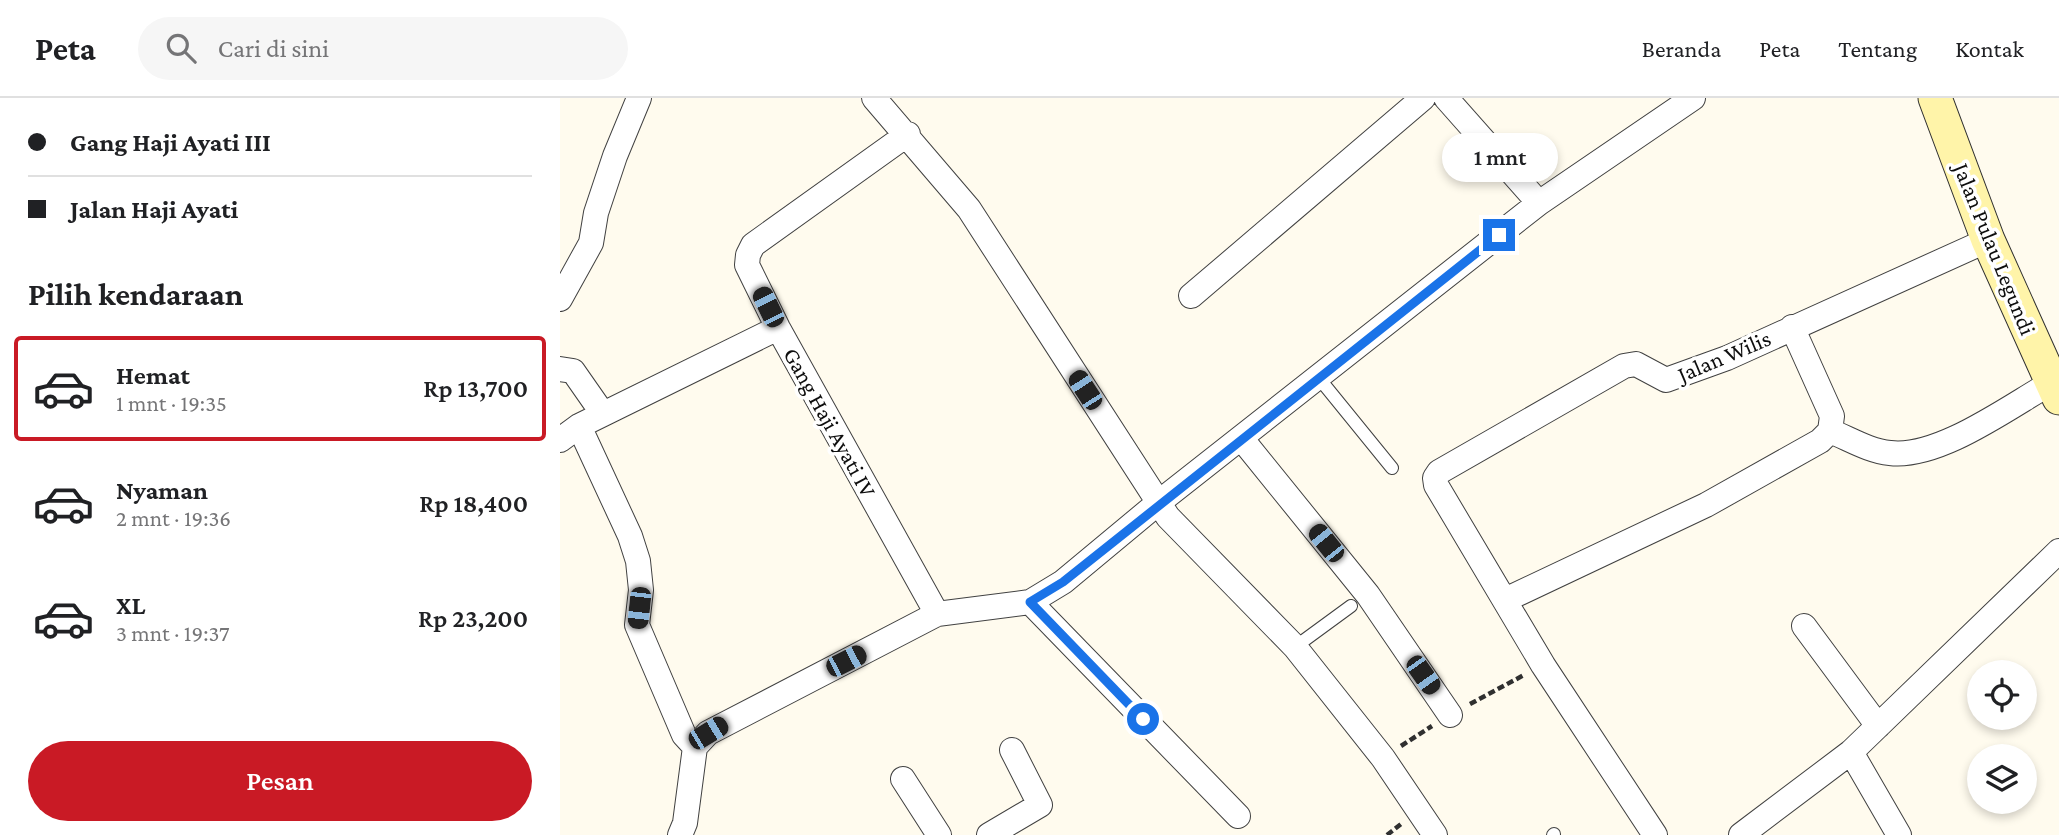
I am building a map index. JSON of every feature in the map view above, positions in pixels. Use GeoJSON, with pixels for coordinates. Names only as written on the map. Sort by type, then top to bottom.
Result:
{"type":"FeatureCollection","features":[{"type":"Feature","properties":{"kind":"street"},"geometry":{"type":"LineString","coordinates":[[560,299],[591,243],[596,213],[639,98]]}},
{"type":"Feature","properties":{"kind":"street"},"geometry":{"type":"LineString","coordinates":[[874,98],[908,134],[968,209],[1158,503],[1220,573],[1295,647],[1383,758],[1435,835]]}},
{"type":"Feature","properties":{"kind":"street"},"geometry":{"type":"LineString","coordinates":[[1191,296],[1423,98]]}},
{"type":"Feature","properties":{"kind":"street"},"geometry":{"type":"LineString","coordinates":[[1446,98],[1539,203]]}},
{"type":"Feature","properties":{"kind":"street"},"geometry":{"type":"LineString","coordinates":[[680,835],[685,823],[695,747],[708,733],[937,614],[1030,602],[1063,582],[1158,503],[1539,203],[1693,98]]}},
{"type":"Feature","properties":{"kind":"street","name":"Jalan Pulau Legundi"},"geometry":{"type":"LineString","coordinates":[[1935,98],[1988,240],[2055,391]]}},
{"type":"Feature","properties":{"kind":"street","name":"Gang Haji Ayati IV"},"geometry":{"type":"LineString","coordinates":[[908,134],[753,246],[747,265],[778,328],[937,614]]}},
{"type":"Feature","properties":{"kind":"street","name":"Jalan Wilis"},"geometry":{"type":"LineString","coordinates":[[1504,600],[1435,478],[1439,472],[1624,366],[1636,363],[1666,380],[1727,358],[1988,240]]}},
{"type":"Feature","properties":{"kind":"street"},"geometry":{"type":"LineString","coordinates":[[1655,835],[1543,665],[1504,600],[1706,505],[1819,441],[1830,431],[1832,416],[1827,399],[1792,327]]}},
{"type":"Feature","properties":{"kind":"street"},"geometry":{"type":"LineString","coordinates":[[695,747],[684,735],[637,625],[641,590],[638,561],[630,536],[569,433],[778,328]]}},
{"type":"Feature","properties":{"kind":"street"},"geometry":{"type":"LineString","coordinates":[[560,369],[573,371],[603,414]]}},
{"type":"Feature","properties":{"kind":"street"},"geometry":{"type":"LineString","coordinates":[[1830,431],[1875,451],[1894,454],[1916,451],[1946,442],[2055,391]]}},
{"type":"Feature","properties":{"kind":"street"},"geometry":{"type":"LineString","coordinates":[[1241,438],[1368,595],[1450,715]]}},
{"type":"Feature","properties":{"kind":"street"},"geometry":{"type":"LineString","coordinates":[[1741,835],[1851,752],[2059,551]]}},
{"type":"Feature","properties":{"kind":"street"},"geometry":{"type":"LineString","coordinates":[[1030,602],[1238,816]]}},
{"type":"Feature","properties":{"kind":"street"},"geometry":{"type":"LineString","coordinates":[[1804,626],[1878,726]]}},
{"type":"Feature","properties":{"kind":"street"},"geometry":{"type":"LineString","coordinates":[[989,835],[1040,805],[1012,750]]}},
{"type":"Feature","properties":{"kind":"street"},"geometry":{"type":"LineString","coordinates":[[1851,752],[1899,835]]}},
{"type":"Feature","properties":{"kind":"street"},"geometry":{"type":"LineString","coordinates":[[903,779],[939,835]]}},
{"type":"Feature","properties":{"kind":"lane"},"geometry":{"type":"LineString","coordinates":[[1318,377],[1392,468]]}},
{"type":"Feature","properties":{"kind":"lane"},"geometry":{"type":"LineString","coordinates":[[1295,647],[1351,606]]}},
{"type":"Feature","properties":{"kind":"route"},"geometry":{"type":"LineString","coordinates":[[1143,719],[1030,602],[1063,582],[1158,503],[1499,235]]}}]}
